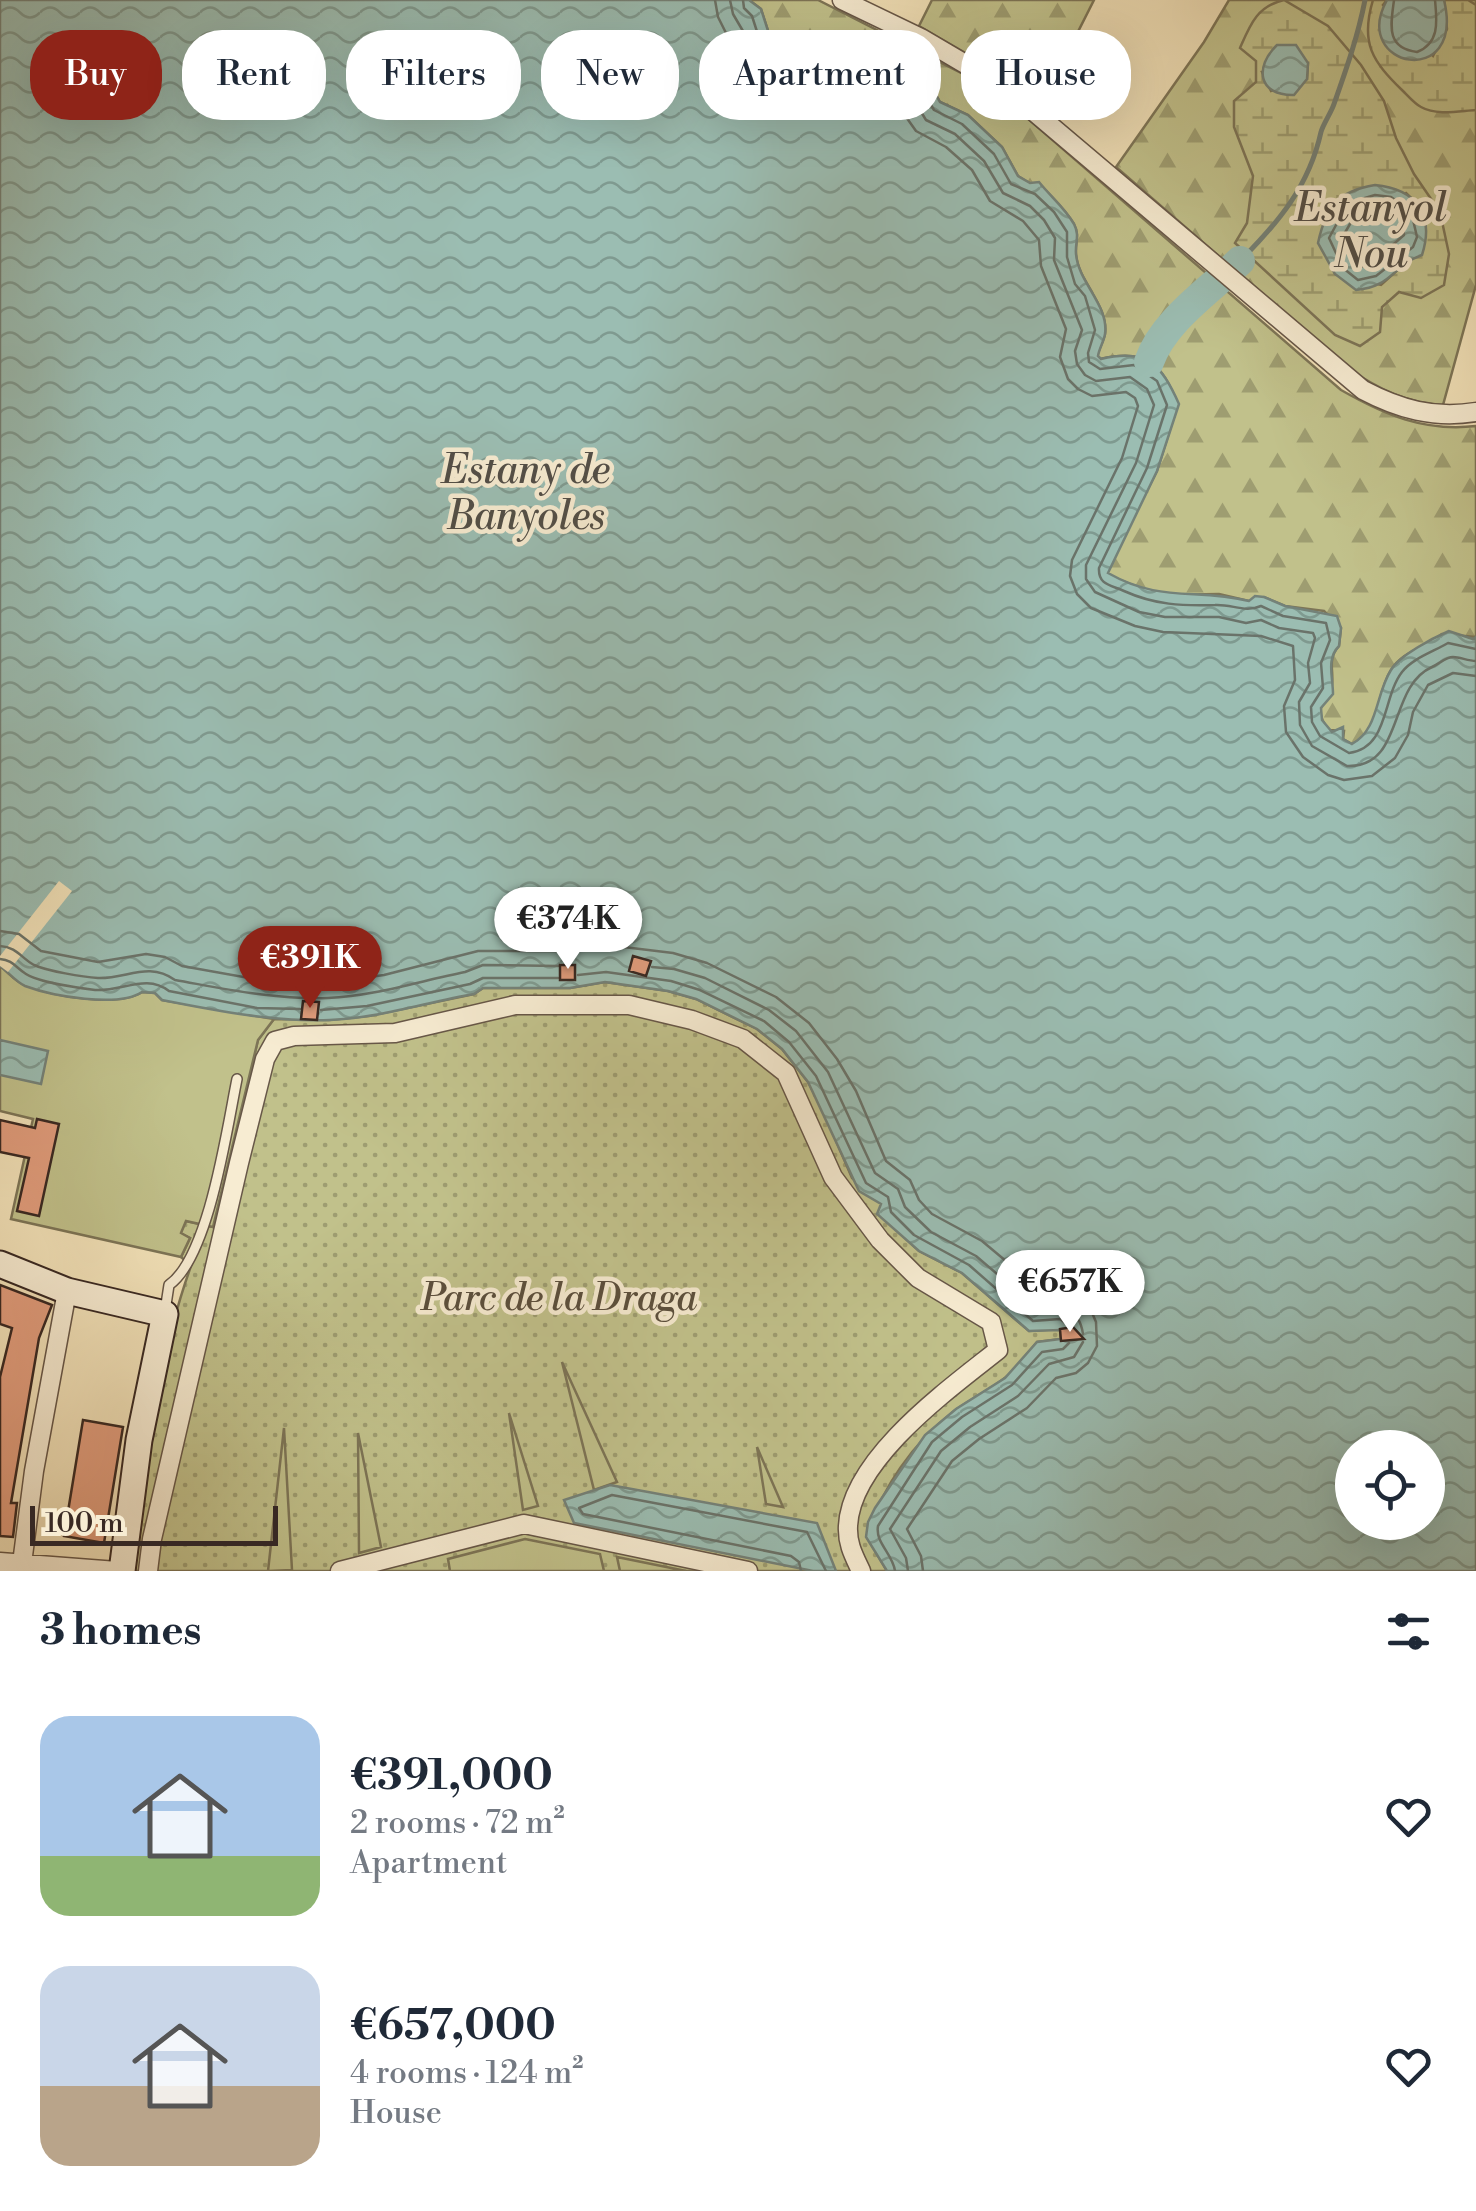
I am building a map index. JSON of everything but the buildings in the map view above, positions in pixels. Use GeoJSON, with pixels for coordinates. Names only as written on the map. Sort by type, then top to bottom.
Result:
{"type":"FeatureCollection","features":[{"type":"Feature","properties":{"kind":"street"},"geometry":{"type":"LineString","coordinates":[[842,0],[921,38],[1006,88],[1362,390],[1409,410],[1431,414],[1476,412]]}},
{"type":"Feature","properties":{"kind":"street"},"geometry":{"type":"LineString","coordinates":[[148,1571],[156,1520],[239,1162],[265,1059],[275,1042],[294,1036],[395,1033],[515,1005],[612,1005],[692,1020],[742,1039],[786,1074],[833,1177],[880,1240],[918,1278],[991,1322],[998,1350],[912,1419],[858,1488],[848,1524],[850,1548],[861,1571]]}},
{"type":"Feature","properties":{"kind":"street"},"geometry":{"type":"LineString","coordinates":[[0,1264],[67,1291],[164,1314],[119,1571],[21,1567],[0,1562]]}},
{"type":"Feature","properties":{"kind":"street"},"geometry":{"type":"LineString","coordinates":[[21,1567],[46,1396],[67,1291]]}},
{"type":"Feature","properties":{"kind":"street"},"geometry":{"type":"LineString","coordinates":[[340,1571],[524,1524],[748,1571]]}},
{"type":"Feature","properties":{"kind":"lane"},"geometry":{"type":"LineString","coordinates":[[164,1314],[169,1286],[178,1279],[205,1226],[238,1079]]}},
{"type":"Feature","properties":{"kind":"green space"},"geometry":{"type":"Polygon","coordinates":[[[749,0],[818,0],[877,30],[768,30],[761,9],[749,0]]]}},
{"type":"Feature","properties":{"kind":"green space"},"geometry":{"type":"Polygon","coordinates":[[[932,0],[1094,0],[1079,30],[961,30],[961,50],[941,39],[941,30],[919,26],[932,0]]]}},
{"type":"Feature","properties":{"kind":"green space"},"geometry":{"type":"Polygon","coordinates":[[[1229,0],[1387,0],[1383,5],[1448,19],[1444,0],[1476,0],[1476,285],[1443,405],[1393,394],[1349,369],[1116,167],[1229,0]]]}},
{"type":"Feature","properties":{"kind":"green space"},"geometry":{"type":"Polygon","coordinates":[[[1284,0],[1328,26],[1361,65],[1384,101],[1414,174],[1440,212],[1449,254],[1444,285],[1421,298],[1399,292],[1382,307],[1380,332],[1360,346],[1335,335],[1235,243],[1247,223],[1253,176],[1234,127],[1234,101],[1256,82],[1256,61],[1240,48],[1256,18],[1284,0]],[[1308,63],[1262,72],[1271,91],[1307,79],[1308,63]],[[1406,193],[1324,250],[1335,274],[1381,285],[1411,258],[1425,217],[1406,193]]]}},
{"type":"Feature","properties":{"kind":"green space"},"geometry":{"type":"Polygon","coordinates":[[[1373,0],[1387,0],[1383,5],[1433,56],[1447,29],[1444,0],[1468,0],[1476,5],[1476,110],[1427,110],[1392,80],[1376,60],[1369,40],[1373,0]]]}},
{"type":"Feature","properties":{"kind":"green space"},"geometry":{"type":"Polygon","coordinates":[[[941,63],[961,73],[961,112],[941,102],[941,63]]]}},
{"type":"Feature","properties":{"kind":"green space"},"geometry":{"type":"Polygon","coordinates":[[[973,120],[1029,120],[1341,390],[1406,420],[1439,426],[1476,426],[1476,637],[1442,634],[1401,659],[1386,679],[1368,730],[1352,744],[1343,739],[1344,731],[1329,730],[1321,714],[1332,685],[1332,660],[1341,628],[1324,611],[1285,606],[1264,597],[1249,601],[1219,594],[1166,595],[1107,573],[1157,471],[1178,404],[1165,378],[1150,362],[1130,356],[1097,356],[1105,323],[1078,264],[1074,224],[1039,183],[1031,184],[1018,176],[1002,147],[973,120]]]}},
{"type":"Feature","properties":{"kind":"green space"},"geometry":{"type":"Polygon","coordinates":[[[0,966],[22,984],[68,996],[101,1000],[155,993],[162,1000],[274,1019],[258,1040],[213,1227],[186,1221],[181,1233],[190,1238],[181,1257],[11,1219],[33,1119],[0,1111],[0,966]]]}},
{"type":"Feature","properties":{"kind":"green space","name":"Parc de la Draga"},"geometry":{"type":"Polygon","coordinates":[[[605,982],[696,999],[757,1029],[782,1049],[808,1082],[852,1178],[882,1204],[894,1228],[919,1251],[962,1273],[1029,1331],[1060,1329],[1061,1339],[1037,1342],[1006,1377],[939,1424],[900,1468],[867,1537],[887,1571],[131,1571],[161,1378],[191,1266],[181,1257],[190,1238],[180,1233],[186,1221],[213,1227],[258,1040],[274,1019],[369,1016],[474,994],[483,988],[570,988],[605,982]]]}},
{"type":"Feature","properties":{"kind":"green space"},"geometry":{"type":"Polygon","coordinates":[[[562,1362],[617,1482],[594,1490],[562,1362]]]}},
{"type":"Feature","properties":{"kind":"green space"},"geometry":{"type":"Polygon","coordinates":[[[509,1413],[538,1506],[523,1510],[509,1413]]]}},
{"type":"Feature","properties":{"kind":"green space"},"geometry":{"type":"Polygon","coordinates":[[[284,1428],[292,1570],[268,1571],[284,1428]]]}},
{"type":"Feature","properties":{"kind":"green space"},"geometry":{"type":"Polygon","coordinates":[[[358,1433],[381,1547],[359,1553],[359,1552],[358,1433]]]}},
{"type":"Feature","properties":{"kind":"green space"},"geometry":{"type":"Polygon","coordinates":[[[757,1447],[783,1507],[766,1504],[757,1447]]]}},
{"type":"Feature","properties":{"kind":"green space"},"geometry":{"type":"Polygon","coordinates":[[[525,1539],[600,1554],[604,1571],[450,1571],[448,1559],[525,1539]]]}},
{"type":"Feature","properties":{"kind":"green space"},"geometry":{"type":"Polygon","coordinates":[[[617,1557],[686,1571],[620,1571],[617,1557]]]}},
{"type":"Feature","properties":{"kind":"water","name":"Estany de Banyoles"},"geometry":{"type":"Polygon","coordinates":[[[0,0],[749,0],[761,9],[768,30],[699,30],[699,120],[941,120],[941,102],[961,112],[961,120],[973,120],[1002,147],[1018,176],[1030,183],[1039,182],[1074,224],[1078,264],[1105,323],[1098,356],[1130,356],[1150,362],[1166,379],[1179,404],[1157,471],[1108,573],[1161,592],[1249,601],[1255,596],[1264,597],[1285,606],[1337,616],[1341,628],[1339,646],[1331,662],[1333,694],[1321,708],[1322,720],[1332,732],[1343,727],[1343,739],[1352,744],[1367,730],[1386,680],[1402,659],[1449,631],[1476,637],[1476,1571],[887,1571],[866,1537],[868,1522],[925,1435],[956,1409],[1005,1378],[1037,1342],[1061,1339],[1060,1330],[1029,1331],[962,1273],[919,1251],[877,1214],[881,1204],[859,1191],[808,1082],[782,1049],[757,1029],[696,999],[605,982],[570,988],[483,988],[474,994],[367,1016],[288,1019],[162,1000],[155,993],[102,1000],[68,997],[25,986],[0,966],[0,0]]]}},
{"type":"Feature","properties":{"kind":"water"},"geometry":{"type":"Polygon","coordinates":[[[1387,0],[1444,0],[1446,29],[1439,48],[1426,58],[1410,60],[1394,54],[1383,41],[1379,23],[1387,0]]]}},
{"type":"Feature","properties":{"kind":"water"},"geometry":{"type":"Polygon","coordinates":[[[1277,45],[1296,45],[1308,63],[1307,79],[1294,95],[1273,91],[1263,79],[1265,62],[1277,45]]]}},
{"type":"Feature","properties":{"kind":"water","name":"Estanyol Nou"},"geometry":{"type":"Polygon","coordinates":[[[1375,185],[1401,192],[1419,206],[1426,227],[1425,240],[1422,255],[1377,285],[1356,290],[1335,274],[1318,243],[1325,219],[1336,202],[1352,191],[1375,185]]]}},
{"type":"Feature","properties":{"kind":"water"},"geometry":{"type":"Polygon","coordinates":[[[0,1040],[48,1051],[41,1084],[0,1075],[0,1040]]]}},
{"type":"Feature","properties":{"kind":"water"},"geometry":{"type":"Polygon","coordinates":[[[610,1485],[817,1523],[836,1571],[813,1571],[574,1523],[564,1500],[610,1485]]]}},
{"type":"Feature","properties":{"kind":"pier"},"geometry":{"type":"Polygon","coordinates":[[[59,881],[72,891],[8,972],[0,966],[0,956],[59,881]]]}},
{"type":"Feature","properties":{"kind":"waterway"},"geometry":{"type":"LineString","coordinates":[[1240,261],[1280,217],[1309,169],[1347,66],[1365,0]]}},
{"type":"Feature","properties":{"kind":"waterway"},"geometry":{"type":"LineString","coordinates":[[1149,362],[1176,320],[1240,261]]}}]}
